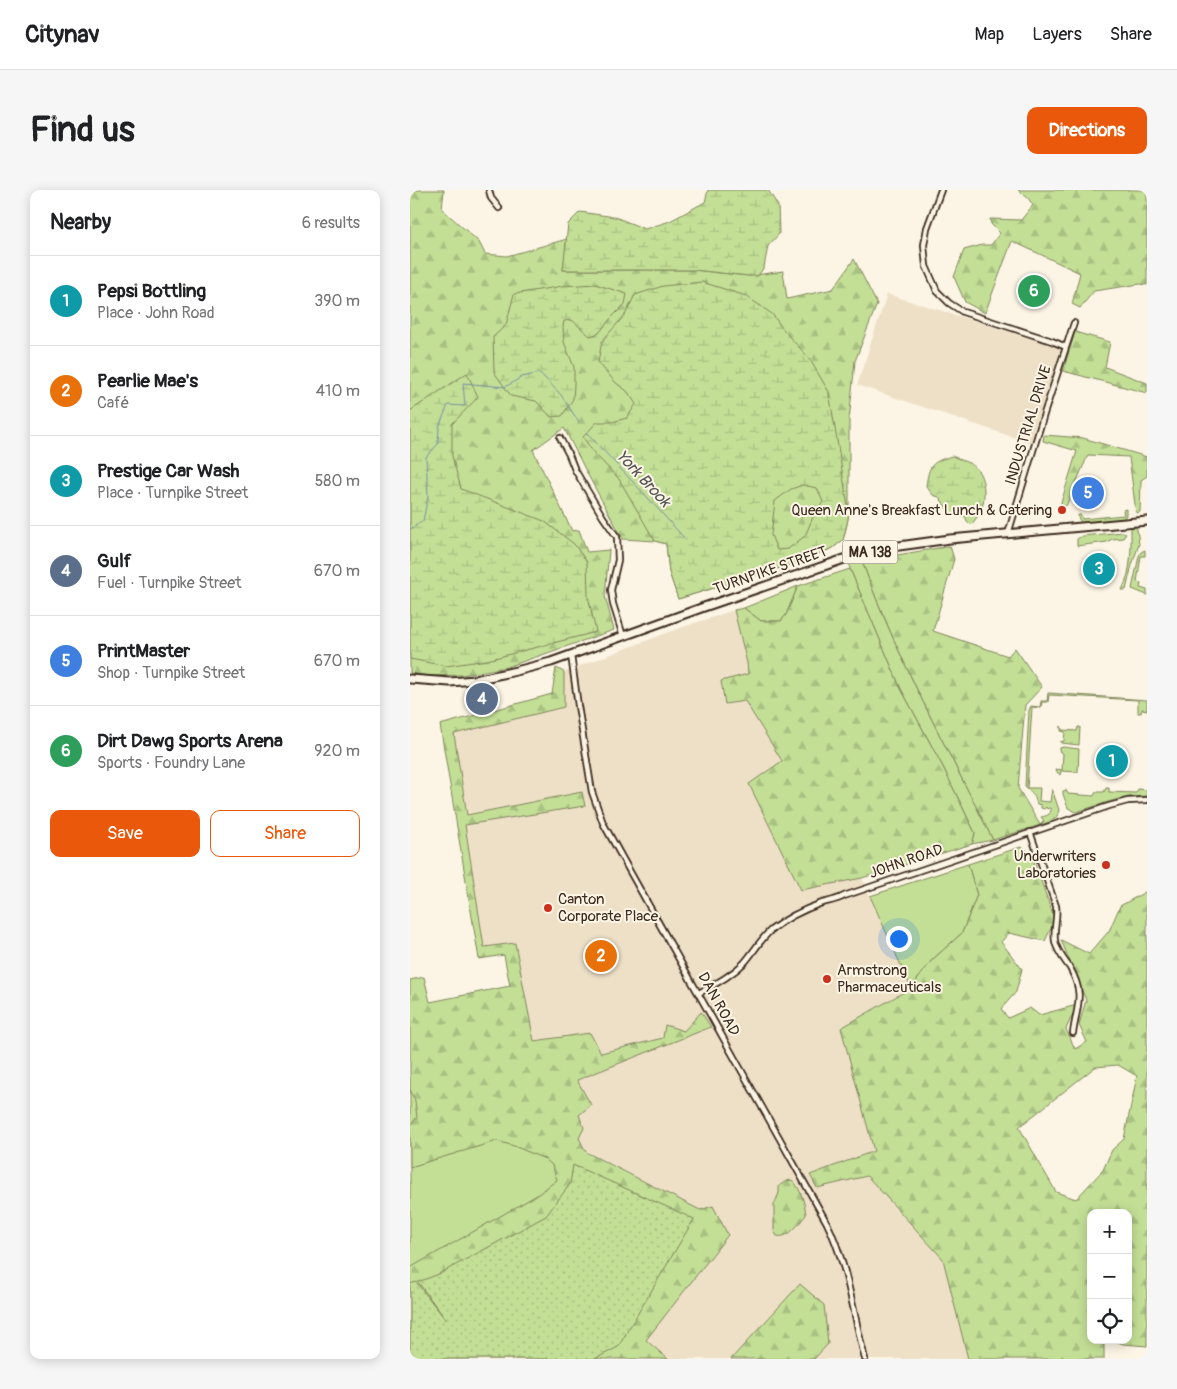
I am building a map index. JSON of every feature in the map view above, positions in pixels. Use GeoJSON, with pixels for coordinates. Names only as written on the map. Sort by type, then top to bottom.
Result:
{"type":"FeatureCollection","features":[{"type":"Feature","properties":{"kind":"main road","name":"TURNPIKE STREET"},"geometry":{"type":"LineString","coordinates":[[410,679],[450,682],[475,680],[516,671],[571,655],[853,556],[907,545],[977,536],[1147,521]]}},
{"type":"Feature","properties":{"kind":"street"},"geometry":{"type":"LineString","coordinates":[[489,190],[491,198],[499,208]]}},
{"type":"Feature","properties":{"kind":"street"},"geometry":{"type":"LineString","coordinates":[[941,190],[927,228],[924,245],[926,266],[937,291],[963,312],[1066,347]]}},
{"type":"Feature","properties":{"kind":"street","name":"INDUSTRIAL DRIVE"},"geometry":{"type":"LineString","coordinates":[[1008,534],[1074,324]]}},
{"type":"Feature","properties":{"kind":"street"},"geometry":{"type":"LineString","coordinates":[[560,438],[575,470],[617,537],[618,560],[611,590],[613,604],[623,636]]}},
{"type":"Feature","properties":{"kind":"street","name":"DAN ROAD"},"geometry":{"type":"LineString","coordinates":[[571,655],[588,776],[594,802],[622,856],[831,1231],[847,1276],[865,1359]]}},
{"type":"Feature","properties":{"kind":"street","name":"JOHN ROAD"},"geometry":{"type":"LineString","coordinates":[[699,993],[735,972],[764,937],[803,911],[1109,806],[1128,801],[1147,800]]}},
{"type":"Feature","properties":{"kind":"street"},"geometry":{"type":"LineString","coordinates":[[1030,832],[1056,906],[1055,944],[1073,973],[1079,989],[1077,1017],[1073,1033]]}},
{"type":"Feature","properties":{"kind":"shaded area"},"geometry":{"type":"Polygon","coordinates":[[[887,294],[1062,348],[1031,443],[857,385],[887,294]]]}},
{"type":"Feature","properties":{"kind":"shaded area"},"geometry":{"type":"Polygon","coordinates":[[[734,610],[748,674],[725,704],[745,701],[782,761],[749,784],[801,890],[862,878],[911,988],[841,1028],[874,1151],[810,1175],[817,1188],[867,1176],[943,1259],[968,1359],[814,1359],[828,1344],[800,1284],[731,1359],[668,1359],[646,1340],[700,1210],[586,1151],[579,1138],[579,1115],[590,1105],[577,1080],[711,1026],[684,1031],[601,1053],[590,1033],[534,1041],[515,943],[484,947],[465,825],[585,806],[582,792],[466,815],[454,734],[564,707],[564,672],[680,628],[734,610]]]}},
{"type":"Feature","properties":{"kind":"green space"},"geometry":{"type":"Polygon","coordinates":[[[410,190],[444,190],[442,209],[479,242],[485,254],[507,256],[567,239],[563,270],[693,270],[749,276],[783,271],[787,299],[833,289],[854,259],[877,304],[855,361],[849,421],[849,513],[843,540],[833,548],[799,562],[678,599],[669,572],[666,544],[655,541],[623,539],[564,428],[533,450],[572,531],[579,530],[587,552],[609,550],[605,596],[614,630],[507,667],[462,675],[428,676],[410,673],[410,190]]]}},
{"type":"Feature","properties":{"kind":"green space"},"geometry":{"type":"Polygon","coordinates":[[[708,190],[768,190],[778,206],[779,234],[768,246],[764,267],[758,276],[693,270],[563,270],[568,224],[580,212],[615,217],[645,229],[670,221],[705,202],[708,190]]]}},
{"type":"Feature","properties":{"kind":"green space"},"geometry":{"type":"Polygon","coordinates":[[[1018,190],[1147,190],[1147,285],[1140,284],[1094,291],[1080,308],[1072,304],[1080,273],[1012,241],[985,313],[965,302],[954,277],[964,250],[982,245],[991,245],[1000,233],[991,224],[990,219],[1021,220],[1033,205],[1018,190]]]}},
{"type":"Feature","properties":{"kind":"green space"},"geometry":{"type":"Polygon","coordinates":[[[702,282],[746,296],[772,314],[786,333],[809,358],[829,392],[849,513],[843,540],[833,548],[799,562],[678,599],[669,572],[666,544],[655,541],[619,479],[593,452],[583,437],[597,422],[612,422],[627,418],[636,404],[627,391],[615,382],[598,362],[602,341],[625,315],[635,295],[663,286],[702,282]],[[803,485],[791,489],[775,501],[771,535],[777,550],[788,549],[805,536],[813,517],[823,502],[817,488],[803,485]]]}},
{"type":"Feature","properties":{"kind":"green space"},"geometry":{"type":"Polygon","coordinates":[[[595,284],[627,294],[625,304],[599,333],[590,336],[572,320],[564,321],[564,342],[574,367],[573,399],[562,416],[551,417],[536,401],[511,396],[494,372],[493,337],[506,325],[514,294],[563,286],[595,284]]]}},
{"type":"Feature","properties":{"kind":"green space"},"geometry":{"type":"Polygon","coordinates":[[[1075,332],[1110,342],[1105,367],[1147,383],[1147,393],[1063,371],[1075,332]]]}},
{"type":"Feature","properties":{"kind":"green space"},"geometry":{"type":"Polygon","coordinates":[[[467,373],[478,397],[452,424],[452,456],[461,489],[544,521],[574,544],[587,562],[588,596],[596,632],[487,660],[446,666],[410,659],[410,411],[467,373]]]}},
{"type":"Feature","properties":{"kind":"green space"},"geometry":{"type":"Polygon","coordinates":[[[1044,435],[1083,438],[1147,457],[1147,476],[1141,480],[1140,512],[1136,513],[1129,457],[1088,455],[1066,506],[1060,506],[1077,451],[1043,441],[1044,435]]]}},
{"type":"Feature","properties":{"kind":"green space"},"geometry":{"type":"Polygon","coordinates":[[[952,456],[971,464],[982,478],[984,496],[982,508],[971,525],[965,516],[951,513],[939,497],[933,495],[926,486],[928,473],[932,465],[952,456]]]}},
{"type":"Feature","properties":{"kind":"green space"},"geometry":{"type":"Polygon","coordinates":[[[1126,509],[1126,515],[1123,519],[1083,523],[1079,520],[1078,516],[1081,515],[1082,519],[1124,515],[1123,510],[1126,509]]]}},
{"type":"Feature","properties":{"kind":"green space"},"geometry":{"type":"Polygon","coordinates":[[[1131,527],[1137,529],[1139,544],[1126,590],[1122,590],[1128,575],[1131,527]]]}},
{"type":"Feature","properties":{"kind":"green space"},"geometry":{"type":"Polygon","coordinates":[[[1123,532],[1126,534],[1123,538],[1077,546],[1077,539],[1082,536],[1123,532]]]}},
{"type":"Feature","properties":{"kind":"green space"},"geometry":{"type":"Polygon","coordinates":[[[950,546],[954,559],[933,631],[1008,656],[1015,648],[1042,687],[1025,705],[1018,788],[1040,825],[993,840],[907,668],[862,561],[950,546]]]}},
{"type":"Feature","properties":{"kind":"green space"},"geometry":{"type":"Polygon","coordinates":[[[1145,550],[1145,556],[1141,556],[1137,582],[1141,583],[1140,588],[1147,590],[1147,595],[1132,589],[1139,556],[1145,550]]]}},
{"type":"Feature","properties":{"kind":"green space"},"geometry":{"type":"Polygon","coordinates":[[[862,561],[907,668],[993,840],[972,844],[975,833],[943,767],[900,687],[850,569],[849,564],[862,561]]]}},
{"type":"Feature","properties":{"kind":"green space"},"geometry":{"type":"Polygon","coordinates":[[[850,569],[900,687],[943,767],[975,833],[972,844],[862,878],[801,890],[749,784],[782,761],[745,701],[725,704],[721,681],[748,674],[734,610],[744,608],[761,621],[781,621],[786,615],[798,586],[850,569]]]}},
{"type":"Feature","properties":{"kind":"green space"},"geometry":{"type":"Polygon","coordinates":[[[798,586],[786,615],[781,621],[761,621],[744,608],[798,586]]]}},
{"type":"Feature","properties":{"kind":"green space"},"geometry":{"type":"Polygon","coordinates":[[[556,668],[564,672],[564,707],[454,734],[467,815],[582,792],[585,806],[465,825],[484,947],[515,943],[534,1041],[590,1033],[601,1053],[663,1038],[665,1025],[684,1031],[701,1012],[711,1027],[577,1080],[591,1105],[579,1115],[584,1128],[579,1138],[586,1152],[700,1210],[713,1206],[728,1235],[646,1340],[668,1359],[410,1359],[410,1268],[537,1195],[557,1180],[552,1165],[545,1159],[497,1141],[410,1167],[410,1126],[417,1117],[415,1101],[410,1089],[410,980],[424,977],[430,1002],[510,986],[504,955],[479,959],[440,725],[552,694],[556,668]]]}},
{"type":"Feature","properties":{"kind":"green space"},"geometry":{"type":"Polygon","coordinates":[[[1048,693],[1147,700],[1147,710],[1142,709],[1141,713],[1138,713],[1138,700],[1049,695],[1048,702],[1042,702],[1041,708],[1032,707],[1027,788],[1040,788],[1039,801],[1050,802],[1052,789],[1059,810],[1055,819],[1040,825],[1044,821],[1041,817],[1049,814],[1051,809],[1041,808],[1041,805],[1037,804],[1034,795],[1025,787],[1029,710],[1031,706],[1040,707],[1041,701],[1047,701],[1048,693]]]}},
{"type":"Feature","properties":{"kind":"green space"},"geometry":{"type":"Polygon","coordinates":[[[1061,726],[1062,730],[1077,731],[1078,727],[1080,727],[1079,745],[1060,742],[1064,741],[1065,732],[1061,731],[1061,726]]]}},
{"type":"Feature","properties":{"kind":"green space"},"geometry":{"type":"Polygon","coordinates":[[[1063,747],[1079,749],[1078,772],[1061,771],[1060,775],[1057,772],[1056,769],[1062,770],[1063,753],[1059,750],[1063,747]]]}},
{"type":"Feature","properties":{"kind":"green space"},"geometry":{"type":"Polygon","coordinates":[[[1106,788],[1109,788],[1109,792],[1136,793],[1138,789],[1147,790],[1147,796],[1118,799],[1076,812],[1068,808],[1063,794],[1063,791],[1066,790],[1068,794],[1094,796],[1096,792],[1104,792],[1106,788]]]}},
{"type":"Feature","properties":{"kind":"green space"},"geometry":{"type":"Polygon","coordinates":[[[1021,847],[1031,853],[1055,920],[1045,941],[1009,933],[1001,942],[1022,969],[1016,992],[1001,1009],[1008,1018],[1030,1008],[1039,1015],[1077,1005],[1066,1029],[1075,1049],[1087,1042],[1079,1025],[1086,1000],[1061,940],[1089,954],[1109,931],[1120,906],[1147,891],[1147,1346],[1123,1344],[1132,1344],[1132,1209],[1087,1209],[1087,1344],[1104,1344],[1104,1359],[968,1359],[943,1259],[867,1176],[817,1188],[810,1175],[874,1151],[841,1028],[911,988],[932,960],[962,933],[977,895],[968,864],[1021,847]],[[1118,1065],[1095,1067],[1019,1127],[1056,1192],[1076,1199],[1103,1170],[1112,1150],[1124,1139],[1137,1076],[1118,1065]]]}},
{"type":"Feature","properties":{"kind":"green space"},"geometry":{"type":"Polygon","coordinates":[[[968,864],[977,895],[962,933],[932,960],[911,988],[870,896],[968,864]]]}},
{"type":"Feature","properties":{"kind":"green space"},"geometry":{"type":"Polygon","coordinates":[[[410,1081],[540,1143],[570,1184],[410,1284],[410,1081]]]}},
{"type":"Feature","properties":{"kind":"green space"},"geometry":{"type":"Polygon","coordinates":[[[573,1165],[694,1219],[618,1347],[595,1359],[410,1359],[410,1284],[416,1282],[446,1320],[418,1282],[439,1274],[546,1216],[570,1184],[573,1165]]]}},
{"type":"Feature","properties":{"kind":"green space"},"geometry":{"type":"Polygon","coordinates":[[[792,1180],[802,1196],[806,1215],[790,1233],[777,1236],[774,1231],[774,1205],[779,1193],[779,1186],[786,1181],[792,1180]]]}},
{"type":"Feature","properties":{"kind":"green space"},"geometry":{"type":"Polygon","coordinates":[[[800,1284],[824,1305],[828,1344],[814,1359],[731,1359],[800,1284]]]}},
{"type":"Feature","properties":{"kind":"waterway","name":"York Brook"},"geometry":{"type":"LineString","coordinates":[[410,529],[423,521],[428,496],[426,457],[438,444],[439,427],[448,405],[465,406],[463,383],[505,387],[522,377],[540,373],[561,395],[579,422]]}},
{"type":"Feature","properties":{"kind":"waterway","name":"York Brook"},"geometry":{"type":"LineString","coordinates":[[585,431],[686,540]]}},
{"type":"Feature","properties":{"kind":"place","name":"Dirt Dawg Sports Arena"},"geometry":{"type":"Point","coordinates":[1034,291]}},
{"type":"Feature","properties":{"kind":"place","name":"PrintMaster"},"geometry":{"type":"Point","coordinates":[1088,493]}},
{"type":"Feature","properties":{"kind":"place","name":"Queen Anne's Breakfast Lunch & Catering"},"geometry":{"type":"Point","coordinates":[1062,510]}},
{"type":"Feature","properties":{"kind":"place","name":"Prestige Car Wash"},"geometry":{"type":"Point","coordinates":[1099,569]}},
{"type":"Feature","properties":{"kind":"place","name":"Gulf"},"geometry":{"type":"Point","coordinates":[482,699]}},
{"type":"Feature","properties":{"kind":"place","name":"Pepsi Bottling"},"geometry":{"type":"Point","coordinates":[1112,761]}},
{"type":"Feature","properties":{"kind":"place","name":"Underwriters Laboratories"},"geometry":{"type":"Point","coordinates":[1106,865]}},
{"type":"Feature","properties":{"kind":"place","name":"Canton Corporate Place"},"geometry":{"type":"Point","coordinates":[548,908]}},
{"type":"Feature","properties":{"kind":"place","name":"Pearlie Mae's"},"geometry":{"type":"Point","coordinates":[601,956]}},
{"type":"Feature","properties":{"kind":"place","name":"Armstrong Pharmaceuticals"},"geometry":{"type":"Point","coordinates":[827,979]}}]}
